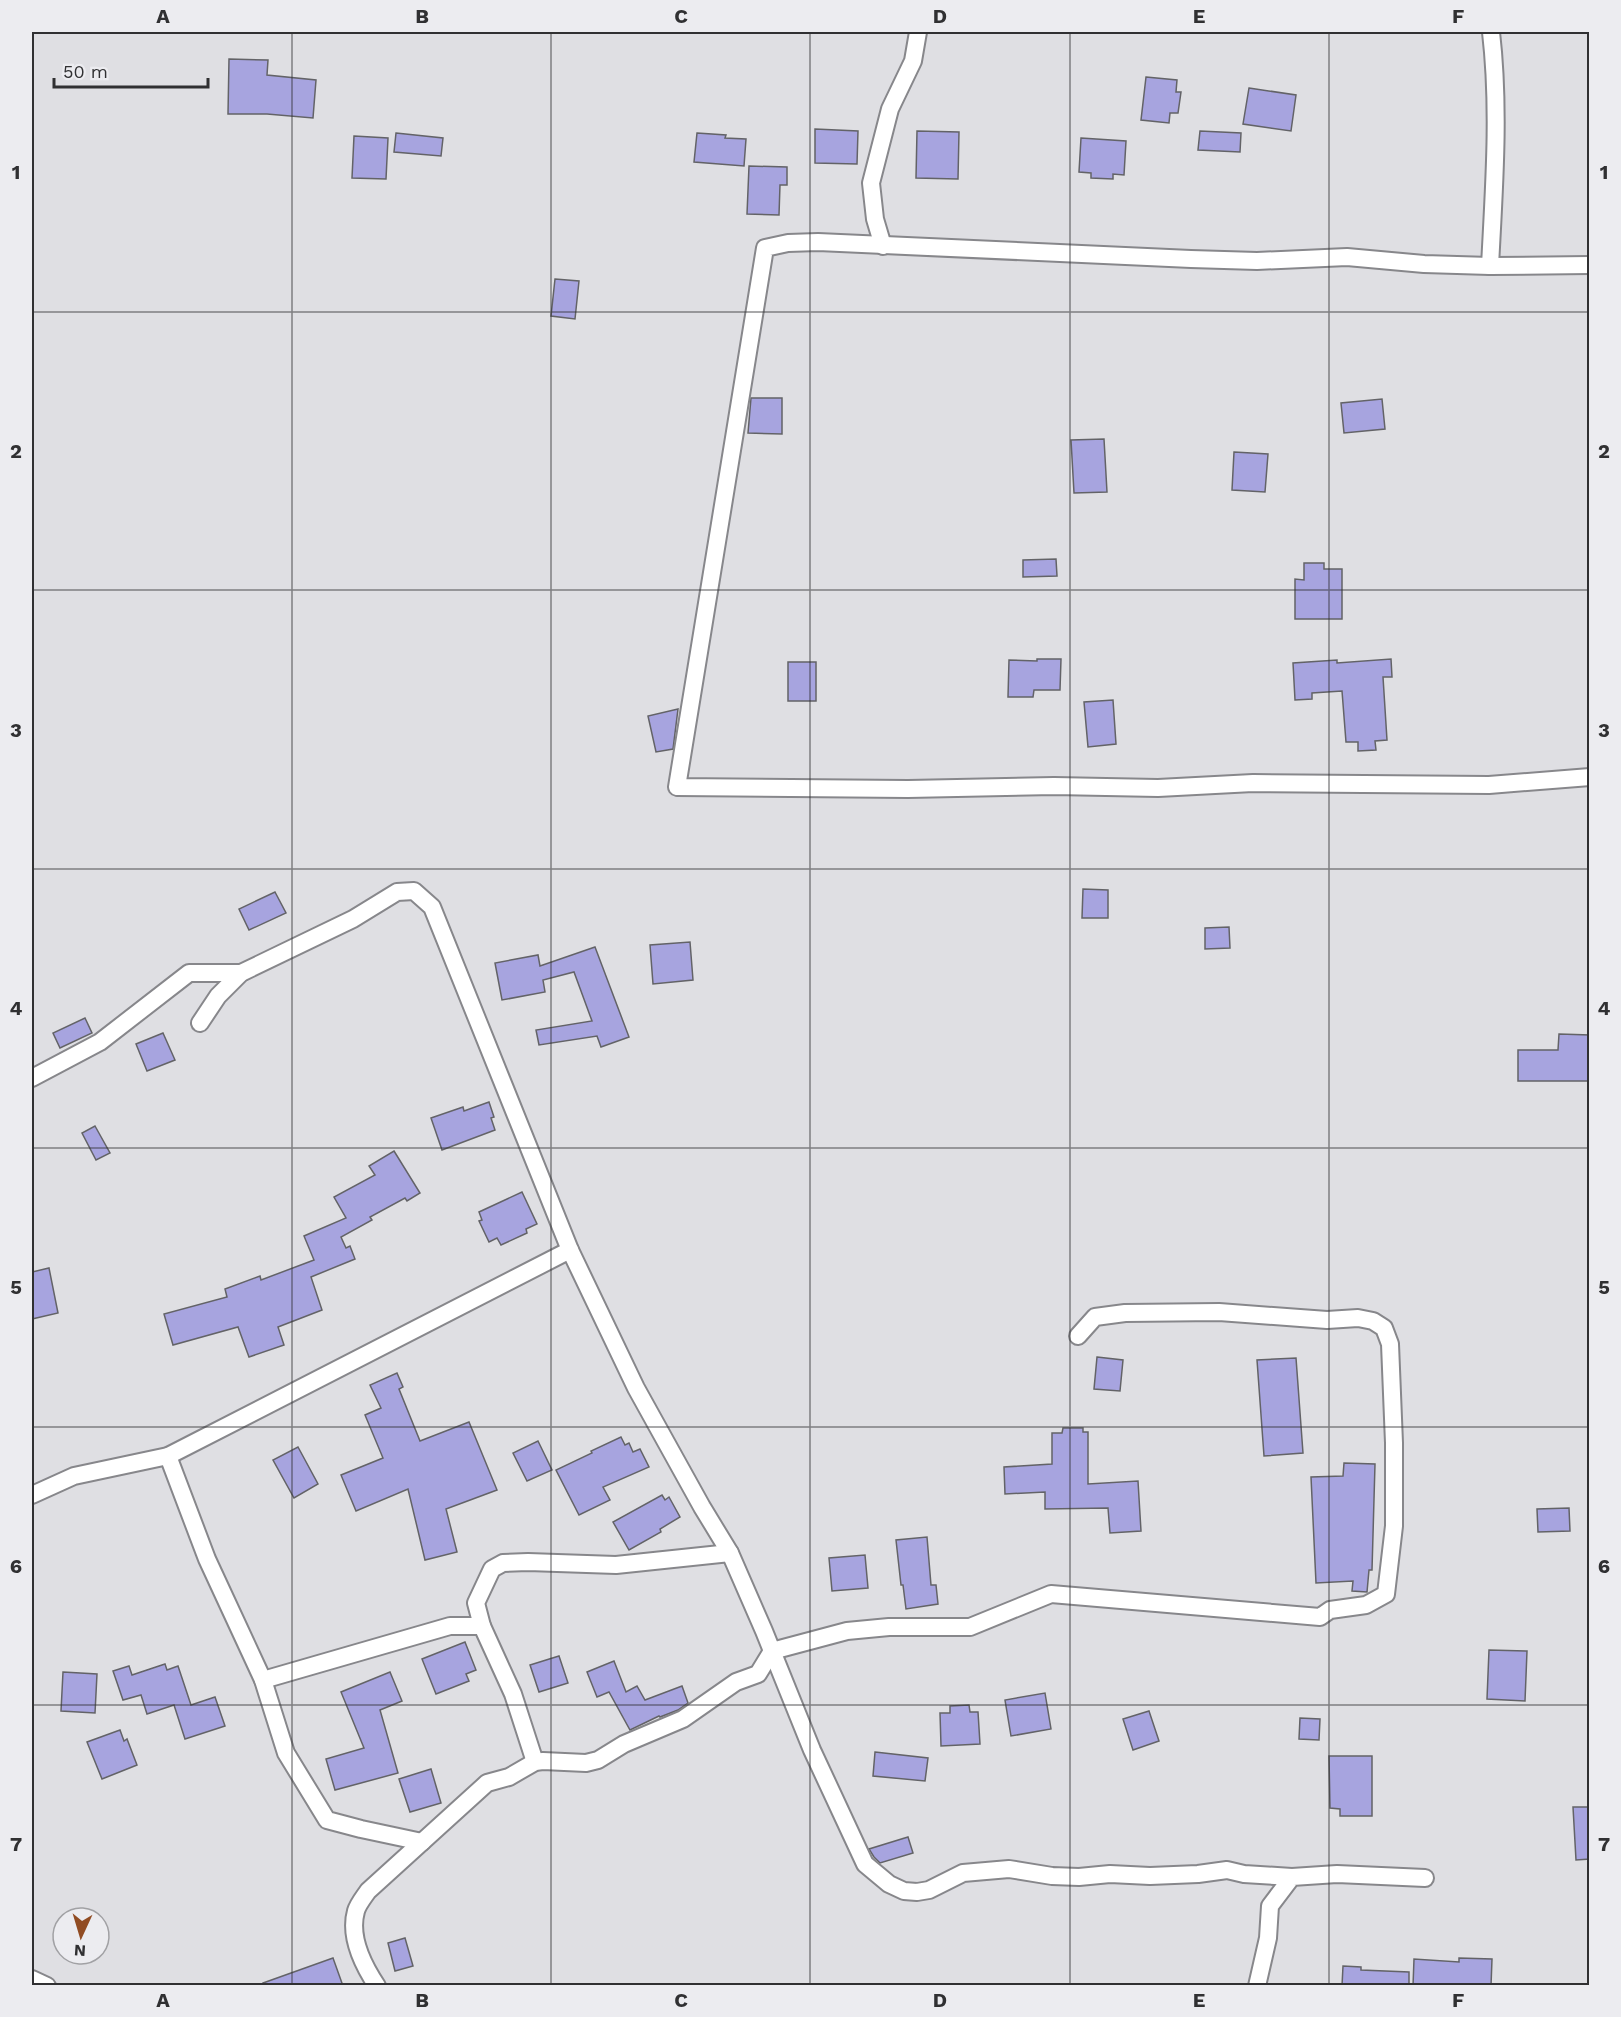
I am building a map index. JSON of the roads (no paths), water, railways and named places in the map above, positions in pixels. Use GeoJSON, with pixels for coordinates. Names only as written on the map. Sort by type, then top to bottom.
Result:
{"type":"FeatureCollection","features":[{"type":"Feature","properties":{"kind":"street"},"geometry":{"type":"LineString","coordinates":[[883,246],[875,219],[871,183],[890,109],[913,61],[918,32]]}},
{"type":"Feature","properties":{"kind":"street"},"geometry":{"type":"LineString","coordinates":[[1490,266],[1495,64],[1491,32]]}},
{"type":"Feature","properties":{"kind":"street"},"geometry":{"type":"LineString","coordinates":[[1590,265],[1490,266],[1347,258],[1257,261],[818,242],[788,243],[765,248],[677,787],[1158,788],[1253,783],[1489,785],[1590,777]]}},
{"type":"Feature","properties":{"kind":"street"},"geometry":{"type":"LineString","coordinates":[[200,1023],[218,996],[241,973],[353,919],[397,892],[414,891],[432,907],[570,1250],[636,1388],[730,1553],[812,1750],[865,1864],[889,1884],[904,1891],[917,1892],[929,1890],[963,1873],[1009,1869],[1052,1876],[1079,1877],[1110,1874],[1150,1876],[1198,1874],[1227,1870],[1244,1874],[1292,1877],[1337,1874],[1425,1878]]}},
{"type":"Feature","properties":{"kind":"street"},"geometry":{"type":"LineString","coordinates":[[32,1078],[100,1042],[189,973],[241,973]]}},
{"type":"Feature","properties":{"kind":"street"},"geometry":{"type":"LineString","coordinates":[[32,1495],[74,1476],[168,1456],[570,1250]]}},
{"type":"Feature","properties":{"kind":"street"},"geometry":{"type":"LineString","coordinates":[[377,1986],[354,1937],[356,1911],[368,1891],[487,1783],[509,1777],[535,1762],[586,1763],[598,1760],[624,1744],[683,1719],[736,1682],[758,1674],[771,1651],[847,1631],[889,1627],[970,1627],[1051,1594],[1320,1617],[1330,1610],[1366,1605],[1386,1594],[1394,1526],[1394,1443],[1390,1344],[1384,1328],[1373,1321],[1358,1318],[1327,1320],[1219,1312],[1150,1312],[1095,1317],[1078,1336]]}},
{"type":"Feature","properties":{"kind":"street"},"geometry":{"type":"LineString","coordinates":[[168,1456],[207,1559],[263,1680],[286,1753],[327,1820],[422,1842]]}},
{"type":"Feature","properties":{"kind":"street"},"geometry":{"type":"LineString","coordinates":[[535,1762],[513,1694],[482,1626],[476,1603],[492,1569],[503,1563],[616,1565],[730,1553]]}},
{"type":"Feature","properties":{"kind":"street"},"geometry":{"type":"LineString","coordinates":[[263,1680],[450,1626],[482,1626]]}},
{"type":"Feature","properties":{"kind":"street"},"geometry":{"type":"LineString","coordinates":[[1257,1986],[1268,1938],[1270,1906],[1292,1877]]}},
{"type":"Feature","properties":{"kind":"street"},"geometry":{"type":"LineString","coordinates":[[32,1979],[47,1986]]}}]}
